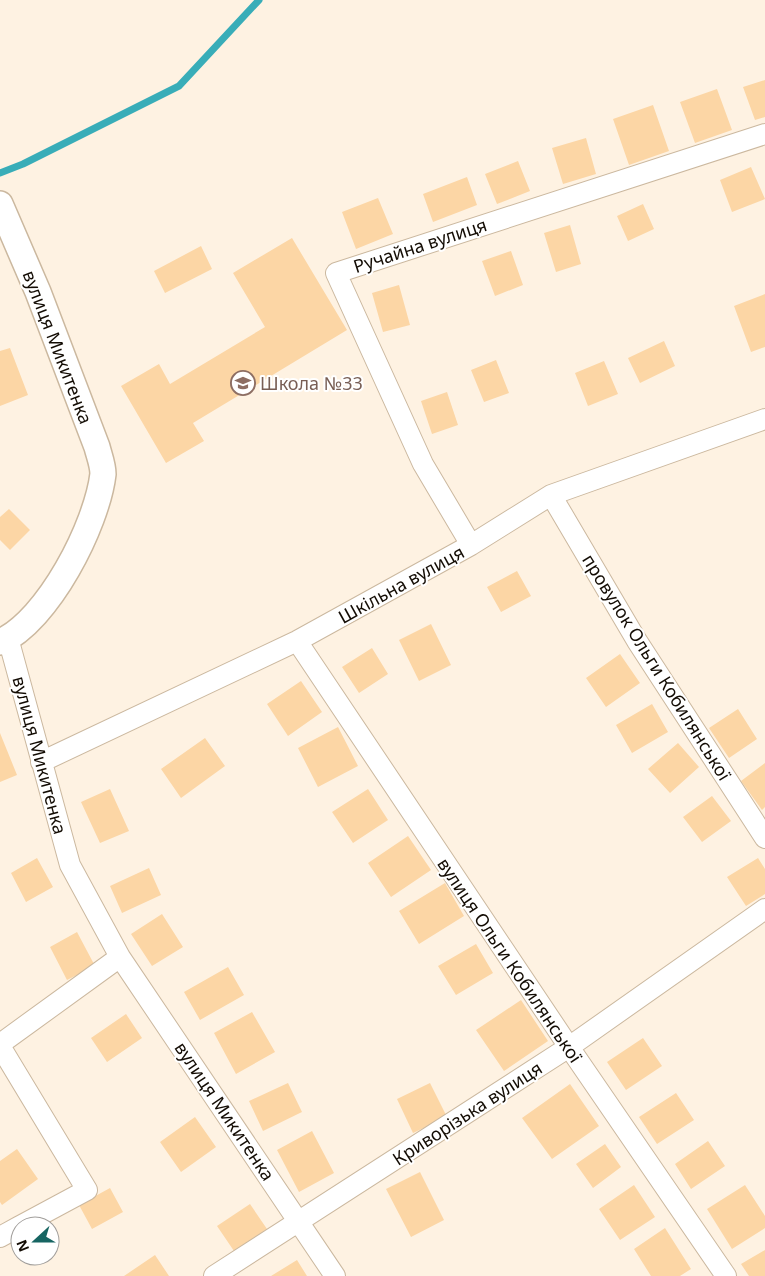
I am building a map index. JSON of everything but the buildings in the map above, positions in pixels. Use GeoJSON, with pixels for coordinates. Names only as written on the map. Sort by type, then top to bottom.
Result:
{"type":"FeatureCollection","features":[{"type":"Feature","properties":{"kind":"street","name":"Ручайна вулиця"},"geometry":{"type":"LineString","coordinates":[[471,545],[422,464],[336,272],[765,134]]}},
{"type":"Feature","properties":{"kind":"street","name":"вулиця Микитенка"},"geometry":{"type":"LineString","coordinates":[[1,208],[38,292],[97,447],[103,471],[98,496],[76,555],[41,610],[4,640],[70,865],[120,957],[300,1221],[335,1276]]}},
{"type":"Feature","properties":{"kind":"street","name":"Шкільна вулиця"},"geometry":{"type":"LineString","coordinates":[[41,762],[297,641],[471,545],[551,495],[765,418]]}},
{"type":"Feature","properties":{"kind":"street","name":"провулок Ольги Кобилянської"},"geometry":{"type":"LineString","coordinates":[[551,495],[637,641],[765,838]]}},
{"type":"Feature","properties":{"kind":"street","name":"вулиця Ольги Кобилянської"},"geometry":{"type":"LineString","coordinates":[[297,641],[569,1047],[726,1276]]}},
{"type":"Feature","properties":{"kind":"street","name":"Криворізька вулиця"},"geometry":{"type":"LineString","coordinates":[[214,1276],[569,1047],[765,909]]}},
{"type":"Feature","properties":{"kind":"street"},"geometry":{"type":"LineString","coordinates":[[39,1216],[87,1190],[0,1045],[120,957]]}},
{"type":"Feature","properties":{"kind":"waterway"},"geometry":{"type":"LineString","coordinates":[[0,173],[23,164],[179,86],[259,0]]}},
{"type":"Feature","properties":{"kind":"place","name":"Школа №33"},"geometry":{"type":"Point","coordinates":[243,383]}}]}
